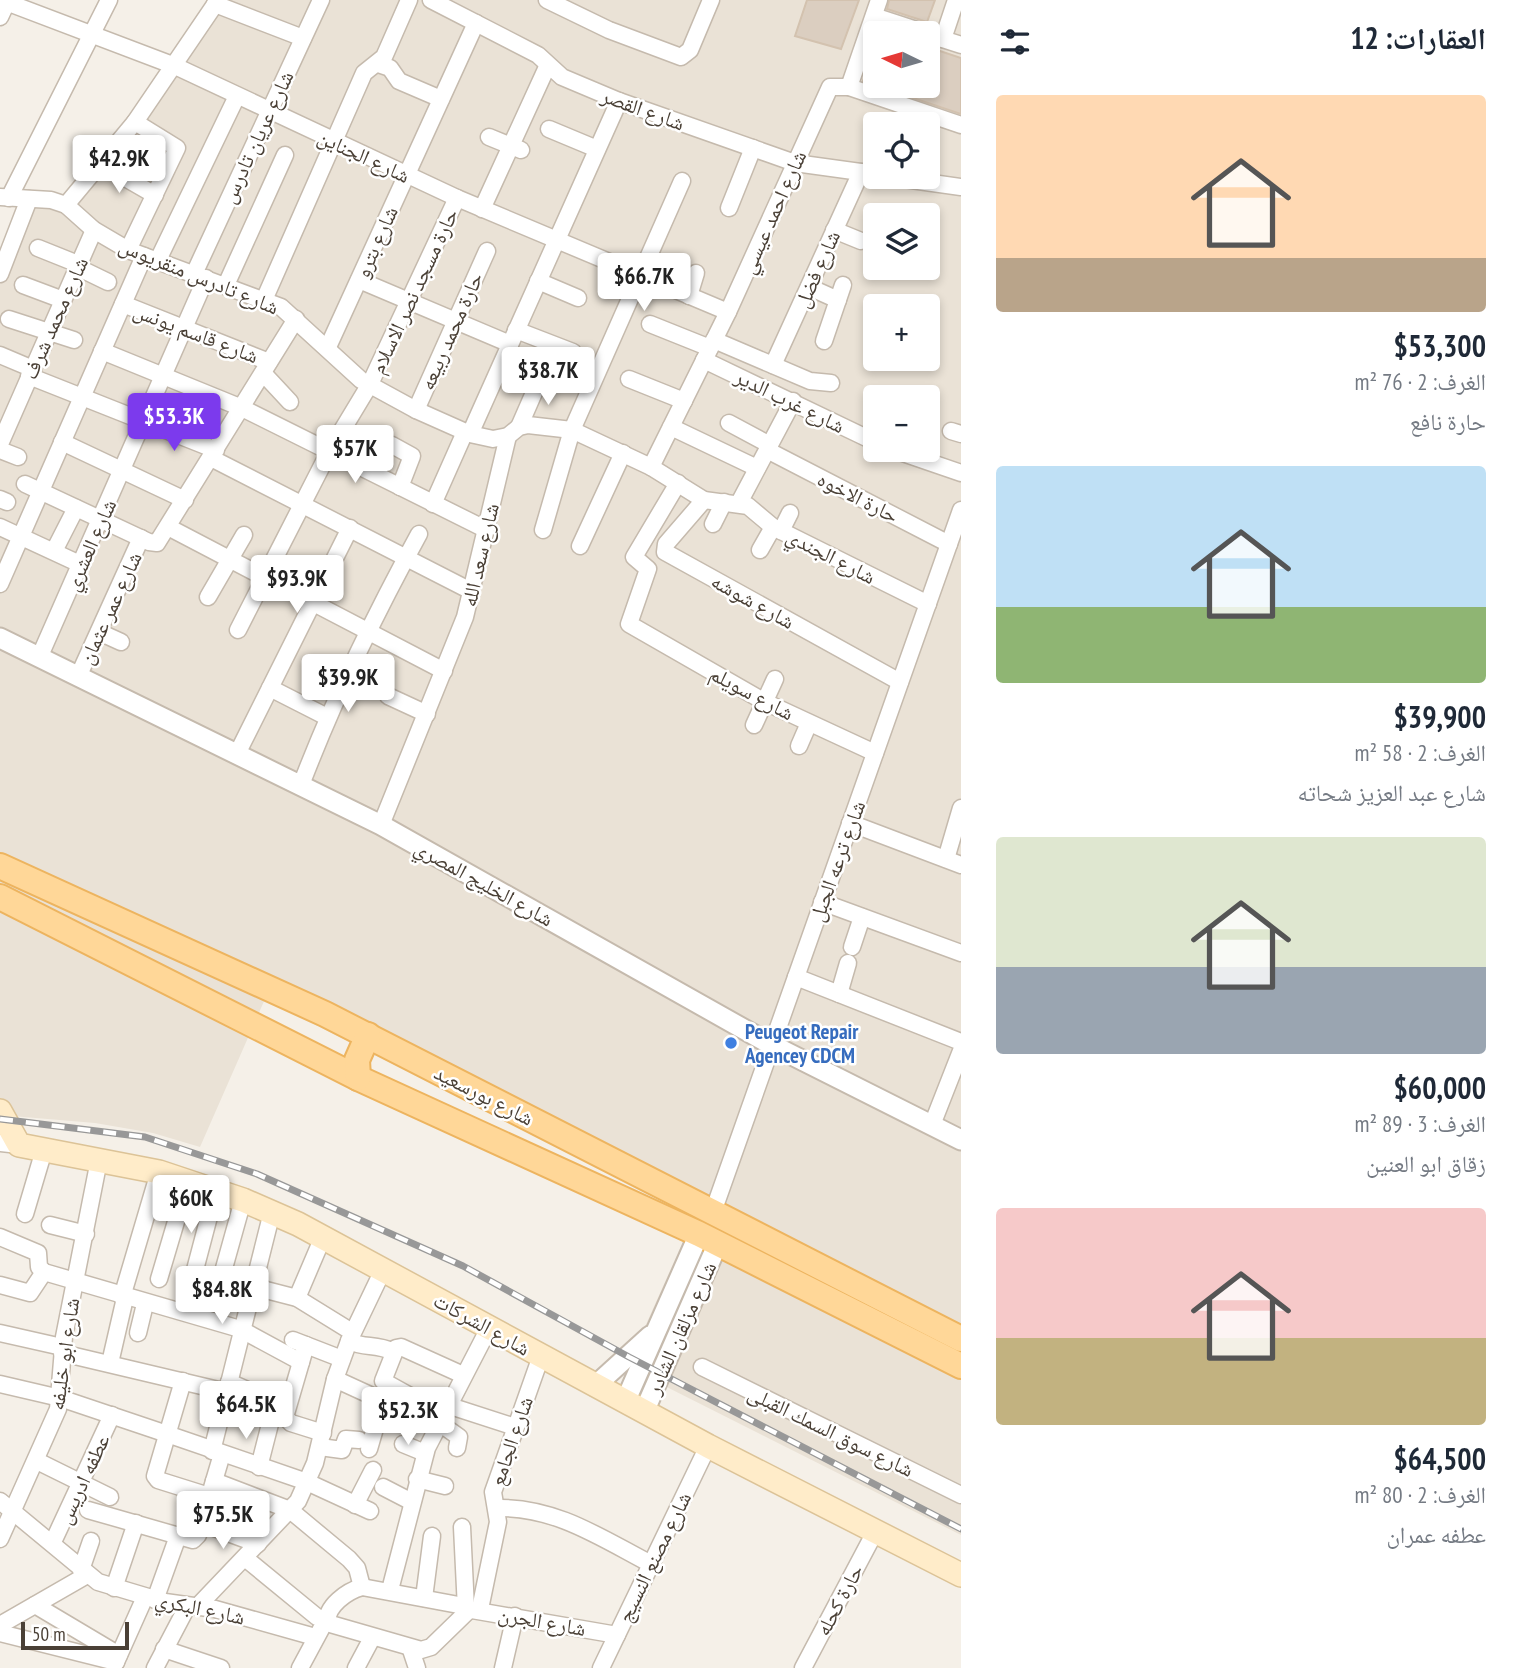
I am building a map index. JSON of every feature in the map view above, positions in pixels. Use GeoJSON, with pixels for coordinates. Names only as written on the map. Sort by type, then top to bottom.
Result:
{"type":"FeatureCollection","features":[{"type":"Feature","properties":{"kind":"main road","name":"شارع بورسعيد"},"geometry":{"type":"LineString","coordinates":[[0,866],[368,1035],[961,1339]]}},
{"type":"Feature","properties":{"kind":"main road","name":"شارع بورسعيد"},"geometry":{"type":"LineString","coordinates":[[0,897],[358,1078],[708,1239],[961,1366]]}},
{"type":"Feature","properties":{"kind":"main road"},"geometry":{"type":"LineString","coordinates":[[118,955],[132,927]]}},
{"type":"Feature","properties":{"kind":"main road"},"geometry":{"type":"LineString","coordinates":[[310,1054],[324,1048],[332,1035],[332,1027],[325,1014]]}},
{"type":"Feature","properties":{"kind":"main road"},"geometry":{"type":"LineString","coordinates":[[358,1078],[357,1060],[368,1035]]}},
{"type":"Feature","properties":{"kind":"main road","name":"شارع الشركات"},"geometry":{"type":"LineString","coordinates":[[0,1111],[9,1144],[159,1172],[272,1212],[708,1446],[961,1575]]}},
{"type":"Feature","properties":{"kind":"street"},"geometry":{"type":"LineString","coordinates":[[109,0],[5,197],[51,200],[66,205],[135,122],[217,2],[303,38]]}},
{"type":"Feature","properties":{"kind":"street","name":"شارع عريان تادرس"},"geometry":{"type":"LineString","coordinates":[[200,276],[269,112],[321,0]]}},
{"type":"Feature","properties":{"kind":"street"},"geometry":{"type":"LineString","coordinates":[[378,64],[409,0]]}},
{"type":"Feature","properties":{"kind":"street","name":"شارع القصر"},"geometry":{"type":"LineString","coordinates":[[431,0],[538,55],[547,67],[583,88],[795,163],[863,172]]}},
{"type":"Feature","properties":{"kind":"street"},"geometry":{"type":"LineString","coordinates":[[547,0],[609,30],[681,57],[690,50],[711,0]]}},
{"type":"Feature","properties":{"kind":"street"},"geometry":{"type":"LineString","coordinates":[[940,23],[956,0]]}},
{"type":"Feature","properties":{"kind":"street","name":"شارع الجناين"},"geometry":{"type":"LineString","coordinates":[[4,5],[175,66],[457,198],[556,242],[728,312]]}},
{"type":"Feature","properties":{"kind":"street"},"geometry":{"type":"LineString","coordinates":[[903,21],[876,8],[849,86],[961,125]]}},
{"type":"Feature","properties":{"kind":"street","name":"شارع بترو"},"geometry":{"type":"LineString","coordinates":[[328,347],[476,23]]}},
{"type":"Feature","properties":{"kind":"street"},"geometry":{"type":"LineString","coordinates":[[940,38],[961,45]]}},
{"type":"Feature","properties":{"kind":"street"},"geometry":{"type":"LineString","coordinates":[[264,300],[366,69],[378,64],[390,68],[399,81],[441,99]]}},
{"type":"Feature","properties":{"kind":"street"},"geometry":{"type":"LineString","coordinates":[[482,209],[516,148],[547,67]]}},
{"type":"Feature","properties":{"kind":"street","name":"شارع احمد عيسي"},"geometry":{"type":"LineString","coordinates":[[651,467],[728,312],[825,94],[834,85],[849,86]]}},
{"type":"Feature","properties":{"kind":"street"},"geometry":{"type":"LineString","coordinates":[[0,584],[123,304],[151,258],[237,96]]}},
{"type":"Feature","properties":{"kind":"street"},"geometry":{"type":"LineString","coordinates":[[433,504],[513,337],[619,101]]}},
{"type":"Feature","properties":{"kind":"street"},"geometry":{"type":"LineString","coordinates":[[128,250],[177,148],[135,122]]}},
{"type":"Feature","properties":{"kind":"street"},"geometry":{"type":"LineString","coordinates":[[549,129],[597,149]]}},
{"type":"Feature","properties":{"kind":"street"},"geometry":{"type":"LineString","coordinates":[[489,136],[516,148]]}},
{"type":"Feature","properties":{"kind":"street"},"geometry":{"type":"LineString","coordinates":[[729,208],[753,148]]}},
{"type":"Feature","properties":{"kind":"street"},"geometry":{"type":"LineString","coordinates":[[226,285],[285,155]]}},
{"type":"Feature","properties":{"kind":"street"},"geometry":{"type":"LineString","coordinates":[[101,164],[155,195]]}},
{"type":"Feature","properties":{"kind":"street"},"geometry":{"type":"LineString","coordinates":[[543,530],[572,430],[682,181]]}},
{"type":"Feature","properties":{"kind":"street","name":"شارع فضل"},"geometry":{"type":"LineString","coordinates":[[773,365],[834,230],[863,181]]}},
{"type":"Feature","properties":{"kind":"street"},"geometry":{"type":"LineString","coordinates":[[940,184],[961,187]]}},
{"type":"Feature","properties":{"kind":"street","name":"حارة مسجد نصر الاسلام"},"geometry":{"type":"LineString","coordinates":[[238,630],[329,452],[370,384],[457,198]]}},
{"type":"Feature","properties":{"kind":"street"},"geometry":{"type":"LineString","coordinates":[[0,274],[29,199]]}},
{"type":"Feature","properties":{"kind":"street","name":"شارع تادرس منقريوس"},"geometry":{"type":"LineString","coordinates":[[66,205],[93,230],[128,250],[281,307],[328,347],[347,369],[416,410],[467,433],[492,439],[528,425],[572,430],[651,467],[704,500],[732,503]]}},
{"type":"Feature","properties":{"kind":"street","name":"شارع محمد شرف"},"geometry":{"type":"LineString","coordinates":[[0,444],[8,406],[31,372],[93,230]]}},
{"type":"Feature","properties":{"kind":"street"},"geometry":{"type":"LineString","coordinates":[[834,230],[861,241]]}},
{"type":"Feature","properties":{"kind":"street"},"geometry":{"type":"LineString","coordinates":[[38,247],[108,282]]}},
{"type":"Feature","properties":{"kind":"street","name":"حارة محمد ربيعه"},"geometry":{"type":"LineString","coordinates":[[416,410],[486,251]]}},
{"type":"Feature","properties":{"kind":"street"},"geometry":{"type":"LineString","coordinates":[[689,296],[696,274]]}},
{"type":"Feature","properties":{"kind":"street","name":"شارع العشري"},"geometry":{"type":"LineString","coordinates":[[39,658],[146,421],[184,327],[200,276]]}},
{"type":"Feature","properties":{"kind":"street"},"geometry":{"type":"LineString","coordinates":[[359,280],[456,321],[573,352]]}},
{"type":"Feature","properties":{"kind":"street"},"geometry":{"type":"LineString","coordinates":[[538,281],[578,298]]}},
{"type":"Feature","properties":{"kind":"street"},"geometry":{"type":"LineString","coordinates":[[23,285],[62,300]]}},
{"type":"Feature","properties":{"kind":"street"},"geometry":{"type":"LineString","coordinates":[[809,287],[841,293],[824,341]]}},
{"type":"Feature","properties":{"kind":"street","name":"شارع قاسم يونس"},"geometry":{"type":"LineString","coordinates":[[123,304],[184,327],[266,368]]}},
{"type":"Feature","properties":{"kind":"street"},"geometry":{"type":"LineString","coordinates":[[9,319],[74,340]]}},
{"type":"Feature","properties":{"kind":"street"},"geometry":{"type":"LineString","coordinates":[[25,484],[145,540],[157,543],[296,319]]}},
{"type":"Feature","properties":{"kind":"street"},"geometry":{"type":"LineString","coordinates":[[650,324],[709,349],[773,365],[810,381],[831,383]]}},
{"type":"Feature","properties":{"kind":"street","name":"شارع غرب الدير"},"geometry":{"type":"LineString","coordinates":[[709,349],[797,402],[863,436]]}},
{"type":"Feature","properties":{"kind":"street"},"geometry":{"type":"LineString","coordinates":[[102,351],[242,408],[485,529]]}},
{"type":"Feature","properties":{"kind":"street"},"geometry":{"type":"LineString","coordinates":[[0,355],[82,396],[146,421],[213,454],[470,590]]}},
{"type":"Feature","properties":{"kind":"street"},"geometry":{"type":"LineString","coordinates":[[266,368],[290,402]]}},
{"type":"Feature","properties":{"kind":"street","name":"شارع سعد الله"},"geometry":{"type":"LineString","coordinates":[[382,825],[465,617],[485,529],[514,432],[543,372]]}},
{"type":"Feature","properties":{"kind":"street"},"geometry":{"type":"LineString","coordinates":[[629,379],[684,401]]}},
{"type":"Feature","properties":{"kind":"street"},"geometry":{"type":"LineString","coordinates":[[713,524],[757,468],[810,381]]}},
{"type":"Feature","properties":{"kind":"street","name":"حارة الاخوه"},"geometry":{"type":"LineString","coordinates":[[729,423],[949,544]]}},
{"type":"Feature","properties":{"kind":"street"},"geometry":{"type":"LineString","coordinates":[[671,426],[757,468]]}},
{"type":"Feature","properties":{"kind":"street"},"geometry":{"type":"LineString","coordinates":[[62,442],[185,500]]}},
{"type":"Feature","properties":{"kind":"street"},"geometry":{"type":"LineString","coordinates":[[392,445],[412,456],[400,487]]}},
{"type":"Feature","properties":{"kind":"street"},"geometry":{"type":"LineString","coordinates":[[0,450],[18,457]]}},
{"type":"Feature","properties":{"kind":"street"},"geometry":{"type":"LineString","coordinates":[[580,546],[623,453]]}},
{"type":"Feature","properties":{"kind":"street"},"geometry":{"type":"LineString","coordinates":[[929,462],[961,473]]}},
{"type":"Feature","properties":{"kind":"street"},"geometry":{"type":"LineString","coordinates":[[678,483],[634,557],[648,569],[654,568],[665,552],[666,544],[704,500]]}},
{"type":"Feature","properties":{"kind":"street","name":"شارع الجندي"},"geometry":{"type":"LineString","coordinates":[[732,503],[755,510],[777,529],[928,604]]}},
{"type":"Feature","properties":{"kind":"street"},"geometry":{"type":"LineString","coordinates":[[54,551],[76,508]]}},
{"type":"Feature","properties":{"kind":"street","name":"شارع ترعه الجبل"},"geometry":{"type":"LineString","coordinates":[[713,1212],[961,510]]}},
{"type":"Feature","properties":{"kind":"street"},"geometry":{"type":"LineString","coordinates":[[760,550],[790,513]]}},
{"type":"Feature","properties":{"kind":"street"},"geometry":{"type":"LineString","coordinates":[[0,527],[82,565]]}},
{"type":"Feature","properties":{"kind":"street"},"geometry":{"type":"LineString","coordinates":[[169,527],[444,671]]}},
{"type":"Feature","properties":{"kind":"street"},"geometry":{"type":"LineString","coordinates":[[237,754],[350,528]]}},
{"type":"Feature","properties":{"kind":"street"},"geometry":{"type":"LineString","coordinates":[[300,785],[327,717],[367,631],[419,534]]}},
{"type":"Feature","properties":{"kind":"street"},"geometry":{"type":"LineString","coordinates":[[208,597],[244,535]]}},
{"type":"Feature","properties":{"kind":"street","name":"شارع عمر عثمان"},"geometry":{"type":"LineString","coordinates":[[78,677],[145,540]]}},
{"type":"Feature","properties":{"kind":"street","name":"شارع شوشه"},"geometry":{"type":"LineString","coordinates":[[665,552],[900,682]]}},
{"type":"Feature","properties":{"kind":"street","name":"شارع سويلم"},"geometry":{"type":"LineString","coordinates":[[648,569],[628,620],[632,627],[765,702],[875,753]]}},
{"type":"Feature","properties":{"kind":"street"},"geometry":{"type":"LineString","coordinates":[[99,632],[121,642]]}},
{"type":"Feature","properties":{"kind":"street","name":"شارع الخليج المصري"},"geometry":{"type":"LineString","coordinates":[[0,638],[382,825],[772,1045],[961,1140]]}},
{"type":"Feature","properties":{"kind":"street"},"geometry":{"type":"LineString","coordinates":[[754,725],[775,679]]}},
{"type":"Feature","properties":{"kind":"street"},"geometry":{"type":"LineString","coordinates":[[270,688],[327,717]]}},
{"type":"Feature","properties":{"kind":"street"},"geometry":{"type":"LineString","coordinates":[[388,696],[427,714]]}},
{"type":"Feature","properties":{"kind":"street"},"geometry":{"type":"LineString","coordinates":[[799,746],[809,723]]}},
{"type":"Feature","properties":{"kind":"street"},"geometry":{"type":"LineString","coordinates":[[850,823],[953,862],[961,808]]}},
{"type":"Feature","properties":{"kind":"street"},"geometry":{"type":"LineString","coordinates":[[822,902],[961,953]]}},
{"type":"Feature","properties":{"kind":"street"},"geometry":{"type":"LineString","coordinates":[[839,994],[862,917]]}},
{"type":"Feature","properties":{"kind":"street"},"geometry":{"type":"LineString","coordinates":[[796,977],[961,1042]]}},
{"type":"Feature","properties":{"kind":"street"},"geometry":{"type":"LineString","coordinates":[[933,1125],[961,1051]]}},
{"type":"Feature","properties":{"kind":"street"},"geometry":{"type":"LineString","coordinates":[[25,1214],[44,1150]]}},
{"type":"Feature","properties":{"kind":"street","name":"شارع ابو خليفه"},"geometry":{"type":"LineString","coordinates":[[0,1539],[6,1505],[37,1461],[52,1428],[60,1398],[62,1350],[99,1160]]}},
{"type":"Feature","properties":{"kind":"street"},"geometry":{"type":"LineString","coordinates":[[110,1363],[123,1297],[159,1172]]}},
{"type":"Feature","properties":{"kind":"street"},"geometry":{"type":"LineString","coordinates":[[159,1279],[188,1181]]}},
{"type":"Feature","properties":{"kind":"street"},"geometry":{"type":"LineString","coordinates":[[191,1285],[216,1190]]}},
{"type":"Feature","properties":{"kind":"street"},"geometry":{"type":"LineString","coordinates":[[216,1297],[243,1200]]}},
{"type":"Feature","properties":{"kind":"street"},"geometry":{"type":"LineString","coordinates":[[88,1510],[184,1538],[196,1538],[212,1489],[240,1329],[272,1212]]}},
{"type":"Feature","properties":{"kind":"street"},"geometry":{"type":"LineString","coordinates":[[50,1225],[86,1234]]}},
{"type":"Feature","properties":{"kind":"street"},"geometry":{"type":"LineString","coordinates":[[0,1237],[38,1253],[39,1267],[44,1272],[145,1304],[240,1329],[301,1362]]}},
{"type":"Feature","properties":{"kind":"street"},"geometry":{"type":"LineString","coordinates":[[297,1298],[323,1237]]}},
{"type":"Feature","properties":{"kind":"street","name":"شارع مزلقان الشادر"},"geometry":{"type":"LineString","coordinates":[[635,1407],[658,1328],[674,1291],[708,1239]]}},
{"type":"Feature","properties":{"kind":"street","name":"شارع مزلقان الشادر"},"geometry":{"type":"LineString","coordinates":[[635,1407],[693,1301],[708,1239]]}},
{"type":"Feature","properties":{"kind":"street"},"geometry":{"type":"LineString","coordinates":[[155,1668],[164,1649],[192,1607],[245,1558],[290,1510],[307,1482],[322,1440],[342,1359],[383,1270]]}},
{"type":"Feature","properties":{"kind":"street"},"geometry":{"type":"LineString","coordinates":[[0,1285],[30,1293],[44,1272]]}},
{"type":"Feature","properties":{"kind":"street"},"geometry":{"type":"LineString","coordinates":[[252,1282],[266,1290],[297,1298],[361,1346],[374,1344],[394,1352]]}},
{"type":"Feature","properties":{"kind":"street"},"geometry":{"type":"LineString","coordinates":[[674,1291],[693,1301]]}},
{"type":"Feature","properties":{"kind":"street"},"geometry":{"type":"LineString","coordinates":[[138,1333],[145,1304]]}},
{"type":"Feature","properties":{"kind":"street"},"geometry":{"type":"LineString","coordinates":[[390,1590],[425,1453],[438,1422],[489,1328]]}},
{"type":"Feature","properties":{"kind":"street"},"geometry":{"type":"LineString","coordinates":[[595,1386],[658,1328]]}},
{"type":"Feature","properties":{"kind":"street"},"geometry":{"type":"LineString","coordinates":[[0,1333],[183,1381],[228,1387],[275,1402]]}},
{"type":"Feature","properties":{"kind":"street"},"geometry":{"type":"LineString","coordinates":[[342,1359],[300,1342],[301,1362],[285,1417],[290,1423],[342,1450],[346,1438],[364,1444],[383,1405],[383,1379],[394,1352],[401,1347],[463,1375]]}},
{"type":"Feature","properties":{"kind":"street","name":"شارع الجامع"},"geometry":{"type":"LineString","coordinates":[[473,1609],[498,1522],[498,1507],[493,1492],[541,1356]]}},
{"type":"Feature","properties":{"kind":"street","name":"شارع سوق السمك القبلى"},"geometry":{"type":"LineString","coordinates":[[702,1367],[961,1496]]}},
{"type":"Feature","properties":{"kind":"street"},"geometry":{"type":"LineString","coordinates":[[335,1379],[421,1402]]}},
{"type":"Feature","properties":{"kind":"street"},"geometry":{"type":"LineString","coordinates":[[183,1381],[155,1474],[156,1480],[212,1489],[290,1510],[357,1568],[362,1587],[342,1596],[315,1637],[300,1668]]}},
{"type":"Feature","properties":{"kind":"street"},"geometry":{"type":"LineString","coordinates":[[0,1384],[60,1398],[112,1415],[307,1482],[362,1508],[373,1470]]}},
{"type":"Feature","properties":{"kind":"street"},"geometry":{"type":"LineString","coordinates":[[447,1405],[515,1427]]}},
{"type":"Feature","properties":{"kind":"street","name":"عطفه ادريس"},"geometry":{"type":"LineString","coordinates":[[53,1542],[83,1483],[112,1415]]}},
{"type":"Feature","properties":{"kind":"street"},"geometry":{"type":"LineString","coordinates":[[438,1422],[459,1437],[457,1448]]}},
{"type":"Feature","properties":{"kind":"street"},"geometry":{"type":"LineString","coordinates":[[259,1466],[270,1424]]}},
{"type":"Feature","properties":{"kind":"street"},"geometry":{"type":"LineString","coordinates":[[403,1444],[425,1453]]}},
{"type":"Feature","properties":{"kind":"street","name":"شارع مصنع النسيج"},"geometry":{"type":"LineString","coordinates":[[601,1668],[708,1446]]}},
{"type":"Feature","properties":{"kind":"street"},"geometry":{"type":"LineString","coordinates":[[37,1461],[110,1496]]}},
{"type":"Feature","properties":{"kind":"street"},"geometry":{"type":"LineString","coordinates":[[418,1479],[445,1486]]}},
{"type":"Feature","properties":{"kind":"street"},"geometry":{"type":"LineString","coordinates":[[383,1488],[412,1502]]}},
{"type":"Feature","properties":{"kind":"street","name":"شارع البكري"},"geometry":{"type":"LineString","coordinates":[[6,1505],[53,1542],[84,1572],[114,1588],[315,1637]]}},
{"type":"Feature","properties":{"kind":"street"},"geometry":{"type":"LineString","coordinates":[[498,1507],[544,1511],[566,1519],[651,1564]]}},
{"type":"Feature","properties":{"kind":"street"},"geometry":{"type":"LineString","coordinates":[[114,1588],[136,1523]]}},
{"type":"Feature","properties":{"kind":"street"},"geometry":{"type":"LineString","coordinates":[[201,1523],[258,1544]]}},
{"type":"Feature","properties":{"kind":"street"},"geometry":{"type":"LineString","coordinates":[[245,1558],[317,1617],[411,1650],[431,1647],[473,1609],[462,1527]]}},
{"type":"Feature","properties":{"kind":"street"},"geometry":{"type":"LineString","coordinates":[[404,1529],[429,1534],[424,1598]]}},
{"type":"Feature","properties":{"kind":"street","name":"حارة كحله"},"geometry":{"type":"LineString","coordinates":[[803,1668],[875,1532]]}},
{"type":"Feature","properties":{"kind":"street"},"geometry":{"type":"LineString","coordinates":[[117,1661],[184,1538]]}},
{"type":"Feature","properties":{"kind":"street"},"geometry":{"type":"LineString","coordinates":[[0,1625],[84,1572],[91,1541]]}},
{"type":"Feature","properties":{"kind":"street","name":"شارع الجرن"},"geometry":{"type":"LineString","coordinates":[[362,1587],[390,1590],[473,1609],[617,1634]]}},
{"type":"Feature","properties":{"kind":"street"},"geometry":{"type":"LineString","coordinates":[[35,1605],[117,1661]]}},
{"type":"Feature","properties":{"kind":"street"},"geometry":{"type":"LineString","coordinates":[[503,1668],[515,1616]]}},
{"type":"Feature","properties":{"kind":"street"},"geometry":{"type":"LineString","coordinates":[[0,1633],[117,1661]]}},
{"type":"Feature","properties":{"kind":"street"},"geometry":{"type":"LineString","coordinates":[[356,1668],[372,1638]]}},
{"type":"Feature","properties":{"kind":"street"},"geometry":{"type":"LineString","coordinates":[[164,1649],[221,1668]]}},
{"type":"Feature","properties":{"kind":"street"},"geometry":{"type":"LineString","coordinates":[[411,1650],[417,1668]]}},
{"type":"Feature","properties":{"kind":"shaded area"},"geometry":{"type":"Polygon","coordinates":[[[212,0],[961,0],[961,1535],[627,1367],[694,1217],[265,999],[200,1147],[153,1133],[95,1123],[0,1115],[0,268],[32,207],[55,206],[154,88],[212,0]]]}},
{"type":"Feature","properties":{"kind":"building"},"geometry":{"type":"Polygon","coordinates":[[[807,0],[859,0],[841,49],[795,36],[807,0]]]}},
{"type":"Feature","properties":{"kind":"building"},"geometry":{"type":"Polygon","coordinates":[[[889,0],[935,0],[927,21],[887,9],[889,0]]]}},
{"type":"Feature","properties":{"kind":"building"},"geometry":{"type":"Polygon","coordinates":[[[940,51],[961,58],[961,114],[913,98],[940,98],[940,51]]]}},
{"type":"Feature","properties":{"kind":"railway"},"geometry":{"type":"LineString","coordinates":[[0,1119],[145,1137],[257,1174],[463,1266],[629,1357],[961,1529]]}},
{"type":"Feature","properties":{"kind":"place","name":"Peugeot Repair Agencey CDCM"},"geometry":{"type":"Point","coordinates":[731,1043]}}]}
